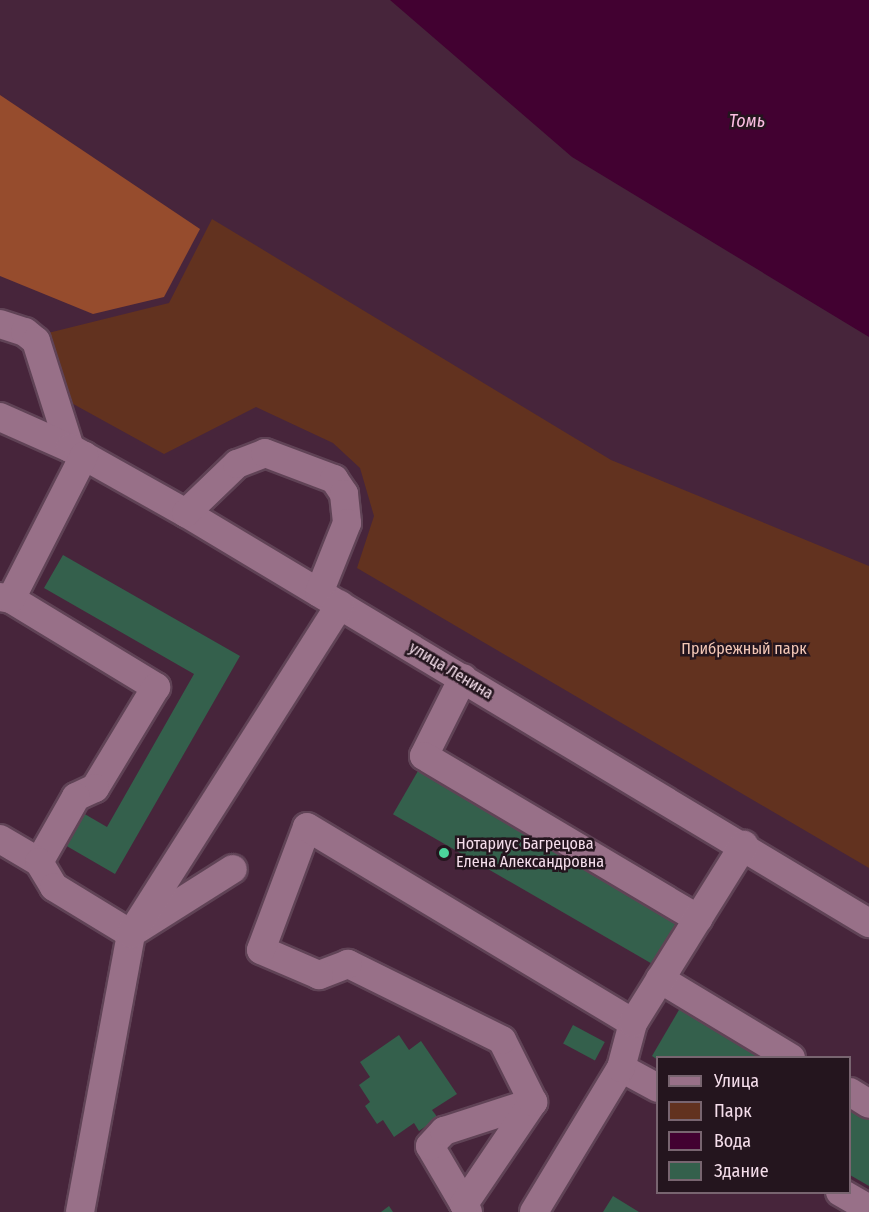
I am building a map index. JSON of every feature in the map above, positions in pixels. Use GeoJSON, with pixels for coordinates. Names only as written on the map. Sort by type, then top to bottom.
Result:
{"type":"FeatureCollection","features":[{"type":"Feature","properties":{"kind":"street"},"geometry":{"type":"LineString","coordinates":[[0,324],[25,332],[36,341],[77,452],[5,598],[156,687],[95,788],[76,797],[39,862]]}},
{"type":"Feature","properties":{"kind":"street","name":"улица Ленина"},"geometry":{"type":"LineString","coordinates":[[0,417],[77,452],[186,513],[744,844],[869,923]]}},
{"type":"Feature","properties":{"kind":"street"},"geometry":{"type":"LineString","coordinates":[[81,1212],[131,934],[329,599],[347,523],[344,494],[334,480],[265,453],[237,464],[186,513]]}},
{"type":"Feature","properties":{"kind":"street"},"geometry":{"type":"LineString","coordinates":[[463,678],[424,756],[698,919]]}},
{"type":"Feature","properties":{"kind":"street"},"geometry":{"type":"LineString","coordinates":[[533,1102],[502,1040],[348,964],[319,975],[261,950],[307,827],[633,1023]]}},
{"type":"Feature","properties":{"kind":"street"},"geometry":{"type":"LineString","coordinates":[[0,839],[39,862],[54,887],[131,934]]}},
{"type":"Feature","properties":{"kind":"street"},"geometry":{"type":"LineString","coordinates":[[534,1212],[621,1068],[633,1023],[744,844]]}},
{"type":"Feature","properties":{"kind":"street"},"geometry":{"type":"LineString","coordinates":[[131,934],[233,869]]}},
{"type":"Feature","properties":{"kind":"street"},"geometry":{"type":"LineString","coordinates":[[660,979],[788,1056]]}},
{"type":"Feature","properties":{"kind":"street"},"geometry":{"type":"LineString","coordinates":[[621,1068],[656,1087]]}},
{"type":"Feature","properties":{"kind":"street"},"geometry":{"type":"LineString","coordinates":[[851,1093],[869,1104]]}},
{"type":"Feature","properties":{"kind":"street"},"geometry":{"type":"LineString","coordinates":[[533,1102],[466,1208],[430,1146],[444,1131],[533,1102]]}},
{"type":"Feature","properties":{"kind":"street"},"geometry":{"type":"LineString","coordinates":[[843,1194],[869,1209]]}},
{"type":"Feature","properties":{"kind":"green space","name":"Прибрежный парк"},"geometry":{"type":"Polygon","coordinates":[[[212,219],[611,460],[869,566],[869,868],[357,568],[374,516],[360,468],[333,443],[256,407],[164,454],[66,400],[48,333],[169,303],[212,219]]]}},
{"type":"Feature","properties":{"kind":"shaded area"},"geometry":{"type":"Polygon","coordinates":[[[0,95],[200,229],[164,297],[93,314],[0,276],[0,95]]]}},
{"type":"Feature","properties":{"kind":"water","name":"Томь"},"geometry":{"type":"Polygon","coordinates":[[[390,0],[869,0],[869,337],[572,157],[390,0]]]}},
{"type":"Feature","properties":{"kind":"building"},"geometry":{"type":"Polygon","coordinates":[[[63,555],[240,656],[115,874],[58,841],[76,809],[107,827],[194,674],[44,588],[63,555]]]}},
{"type":"Feature","properties":{"kind":"building"},"geometry":{"type":"Polygon","coordinates":[[[422,764],[683,914],[654,965],[393,814],[422,764]]]}},
{"type":"Feature","properties":{"kind":"building"},"geometry":{"type":"Polygon","coordinates":[[[683,1003],[770,1056],[656,1056],[656,1059],[652,1056],[683,1003]]]}},
{"type":"Feature","properties":{"kind":"building"},"geometry":{"type":"Polygon","coordinates":[[[573,1025],[605,1042],[595,1060],[563,1044],[573,1025]]]}},
{"type":"Feature","properties":{"kind":"building"},"geometry":{"type":"Polygon","coordinates":[[[399,1035],[409,1050],[421,1041],[457,1094],[432,1110],[438,1118],[419,1131],[414,1123],[394,1137],[383,1120],[377,1124],[365,1106],[370,1102],[359,1085],[370,1077],[360,1062],[399,1035]]]}},
{"type":"Feature","properties":{"kind":"building"},"geometry":{"type":"Polygon","coordinates":[[[851,1104],[869,1115],[869,1186],[851,1176],[851,1104]]]}},
{"type":"Feature","properties":{"kind":"building"},"geometry":{"type":"Polygon","coordinates":[[[613,1196],[639,1212],[603,1212],[613,1196]]]}},
{"type":"Feature","properties":{"kind":"building"},"geometry":{"type":"Polygon","coordinates":[[[389,1206],[393,1212],[381,1212],[389,1206]]]}},
{"type":"Feature","properties":{"kind":"place","name":"Нотариус Багрецова Елена Александровна"},"geometry":{"type":"Point","coordinates":[444,853]}}]}
